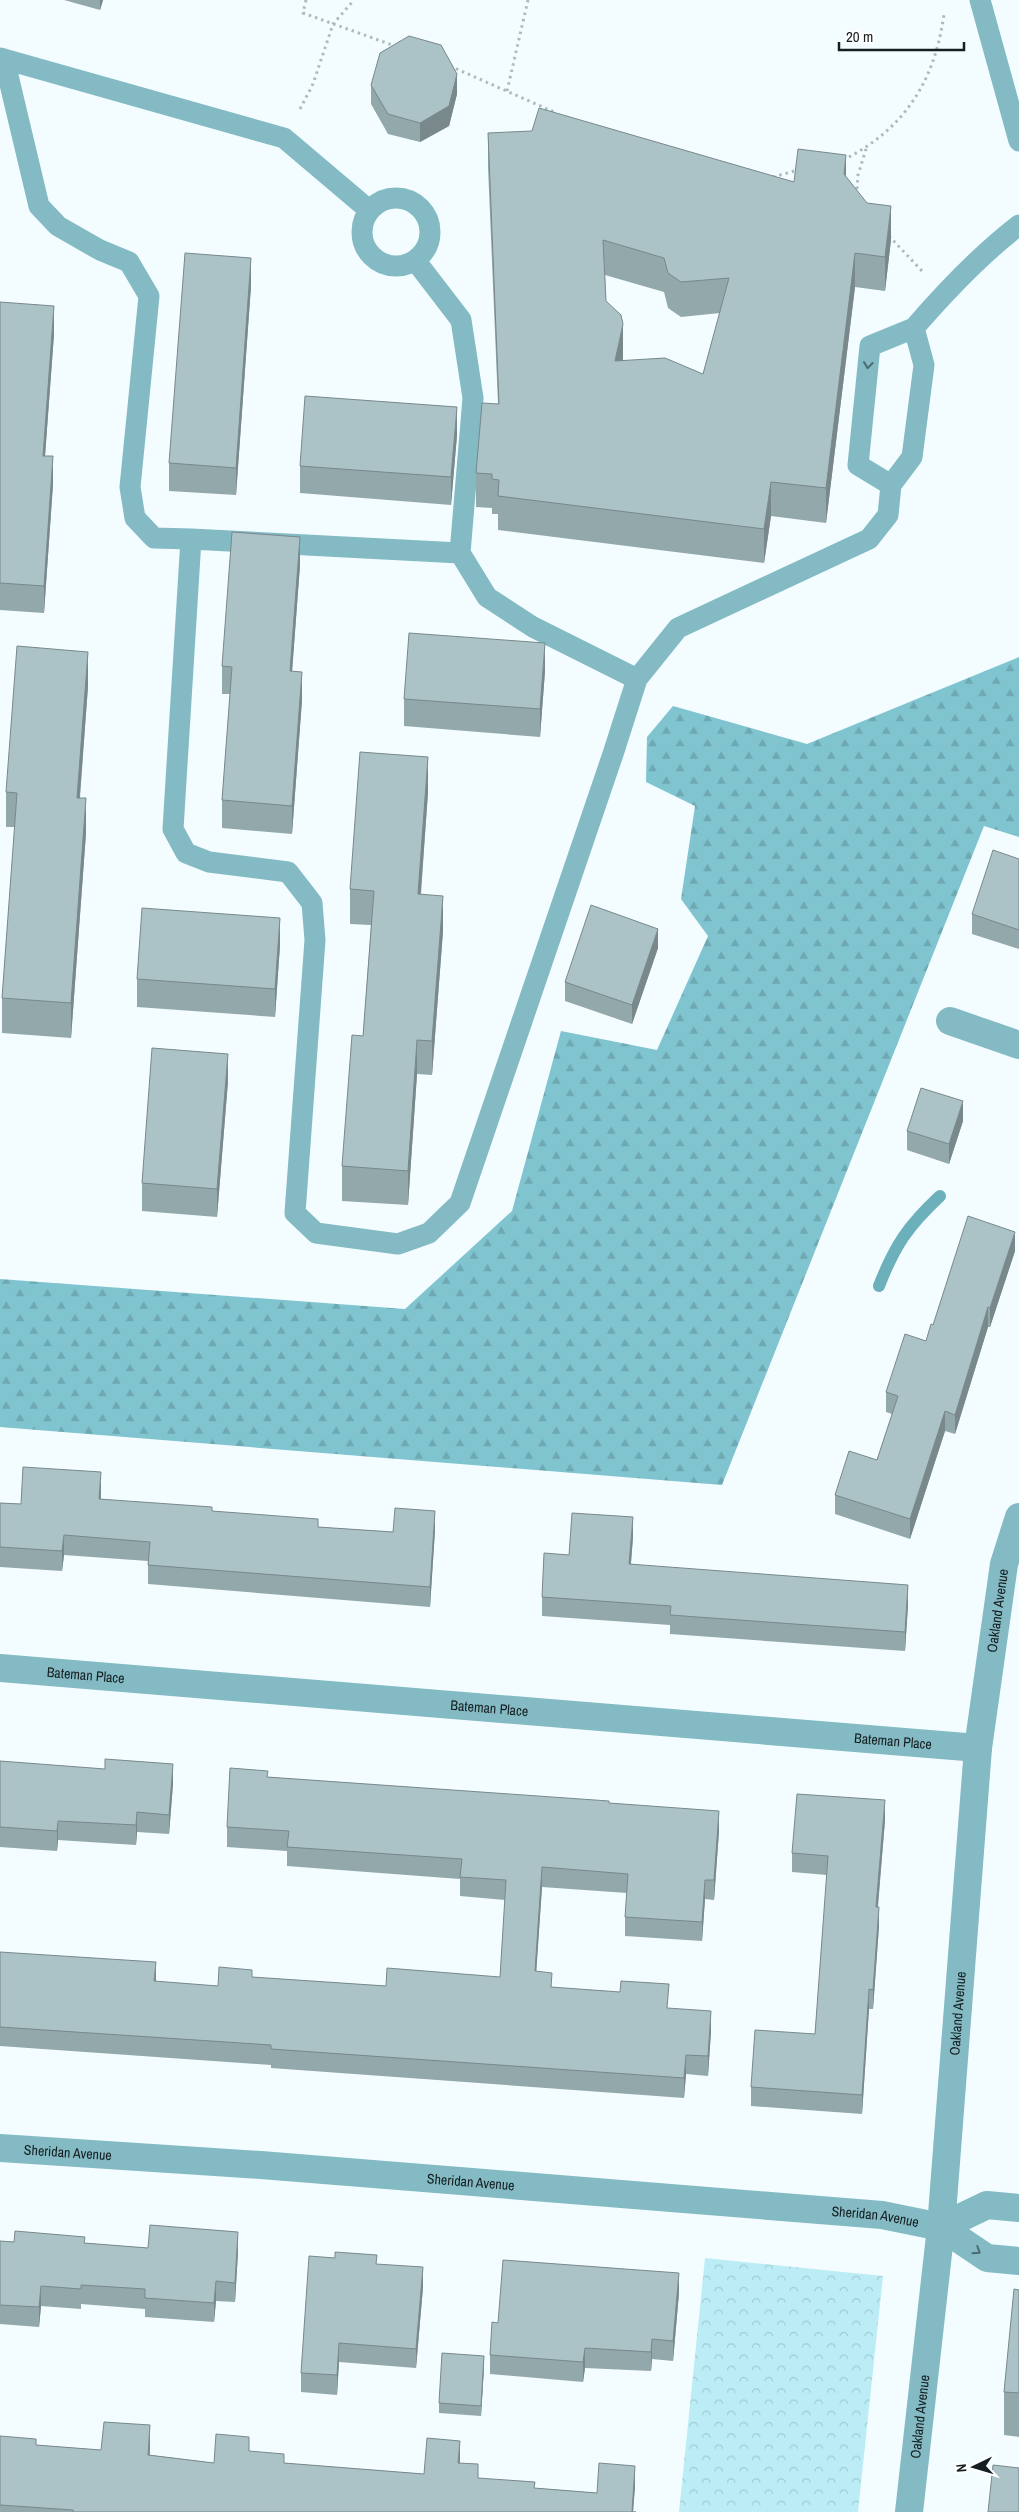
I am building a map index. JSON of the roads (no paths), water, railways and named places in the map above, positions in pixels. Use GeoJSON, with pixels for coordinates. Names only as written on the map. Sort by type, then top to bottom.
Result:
{"type":"FeatureCollection","features":[{"type":"Feature","properties":{"kind":"street"},"geometry":{"type":"LineString","coordinates":[[950,1021],[1019,1046]]}},
{"type":"Feature","properties":{"kind":"street","name":"Oakland Avenue"},"geometry":{"type":"LineString","coordinates":[[909,2512],[940,2228],[978,1748],[1004,1564],[1019,1517]]}},
{"type":"Feature","properties":{"kind":"street","name":"Bateman Place"},"geometry":{"type":"LineString","coordinates":[[0,1668],[978,1748]]}},
{"type":"Feature","properties":{"kind":"street","name":"Sheridan Avenue"},"geometry":{"type":"LineString","coordinates":[[0,2148],[271,2166],[872,2214],[940,2228],[987,2258],[1019,2261]]}},
{"type":"Feature","properties":{"kind":"street"},"geometry":{"type":"LineString","coordinates":[[940,2228],[987,2206],[1019,2208]]}},
{"type":"Feature","properties":{"kind":"lane"},"geometry":{"type":"LineString","coordinates":[[980,0],[1019,141]]}},
{"type":"Feature","properties":{"kind":"lane"},"geometry":{"type":"LineString","coordinates":[[369,210],[284,138],[2,58],[39,206],[58,226],[100,250],[129,262],[149,296],[130,487],[135,518],[154,538],[460,553]]}},
{"type":"Feature","properties":{"kind":"lane"},"geometry":{"type":"LineString","coordinates":[[392,198],[405,198],[417,204],[425,214],[430,226],[429,239],[425,251],[415,260],[403,266],[389,266],[376,260],[366,250],[362,236],[363,223],[369,210],[380,202],[392,198]]}},
{"type":"Feature","properties":{"kind":"lane"},"geometry":{"type":"LineString","coordinates":[[891,486],[858,465],[870,346],[914,328],[946,292],[1000,240],[1019,225]]}},
{"type":"Feature","properties":{"kind":"lane"},"geometry":{"type":"LineString","coordinates":[[415,260],[461,320],[473,398],[460,553],[487,597],[533,627],[637,679]]}},
{"type":"Feature","properties":{"kind":"lane"},"geometry":{"type":"LineString","coordinates":[[192,539],[173,829],[186,853],[209,862],[288,872],[312,903],[315,940],[295,1212],[316,1233],[398,1244],[429,1234],[460,1203],[614,754],[637,679],[678,628],[868,538],[888,515],[891,486],[912,457],[924,365],[914,328]]}},
{"type":"Feature","properties":{"kind":"waterway"},"geometry":{"type":"LineString","coordinates":[[879,1286],[897,1247],[919,1217],[940,1196]]}}]}
